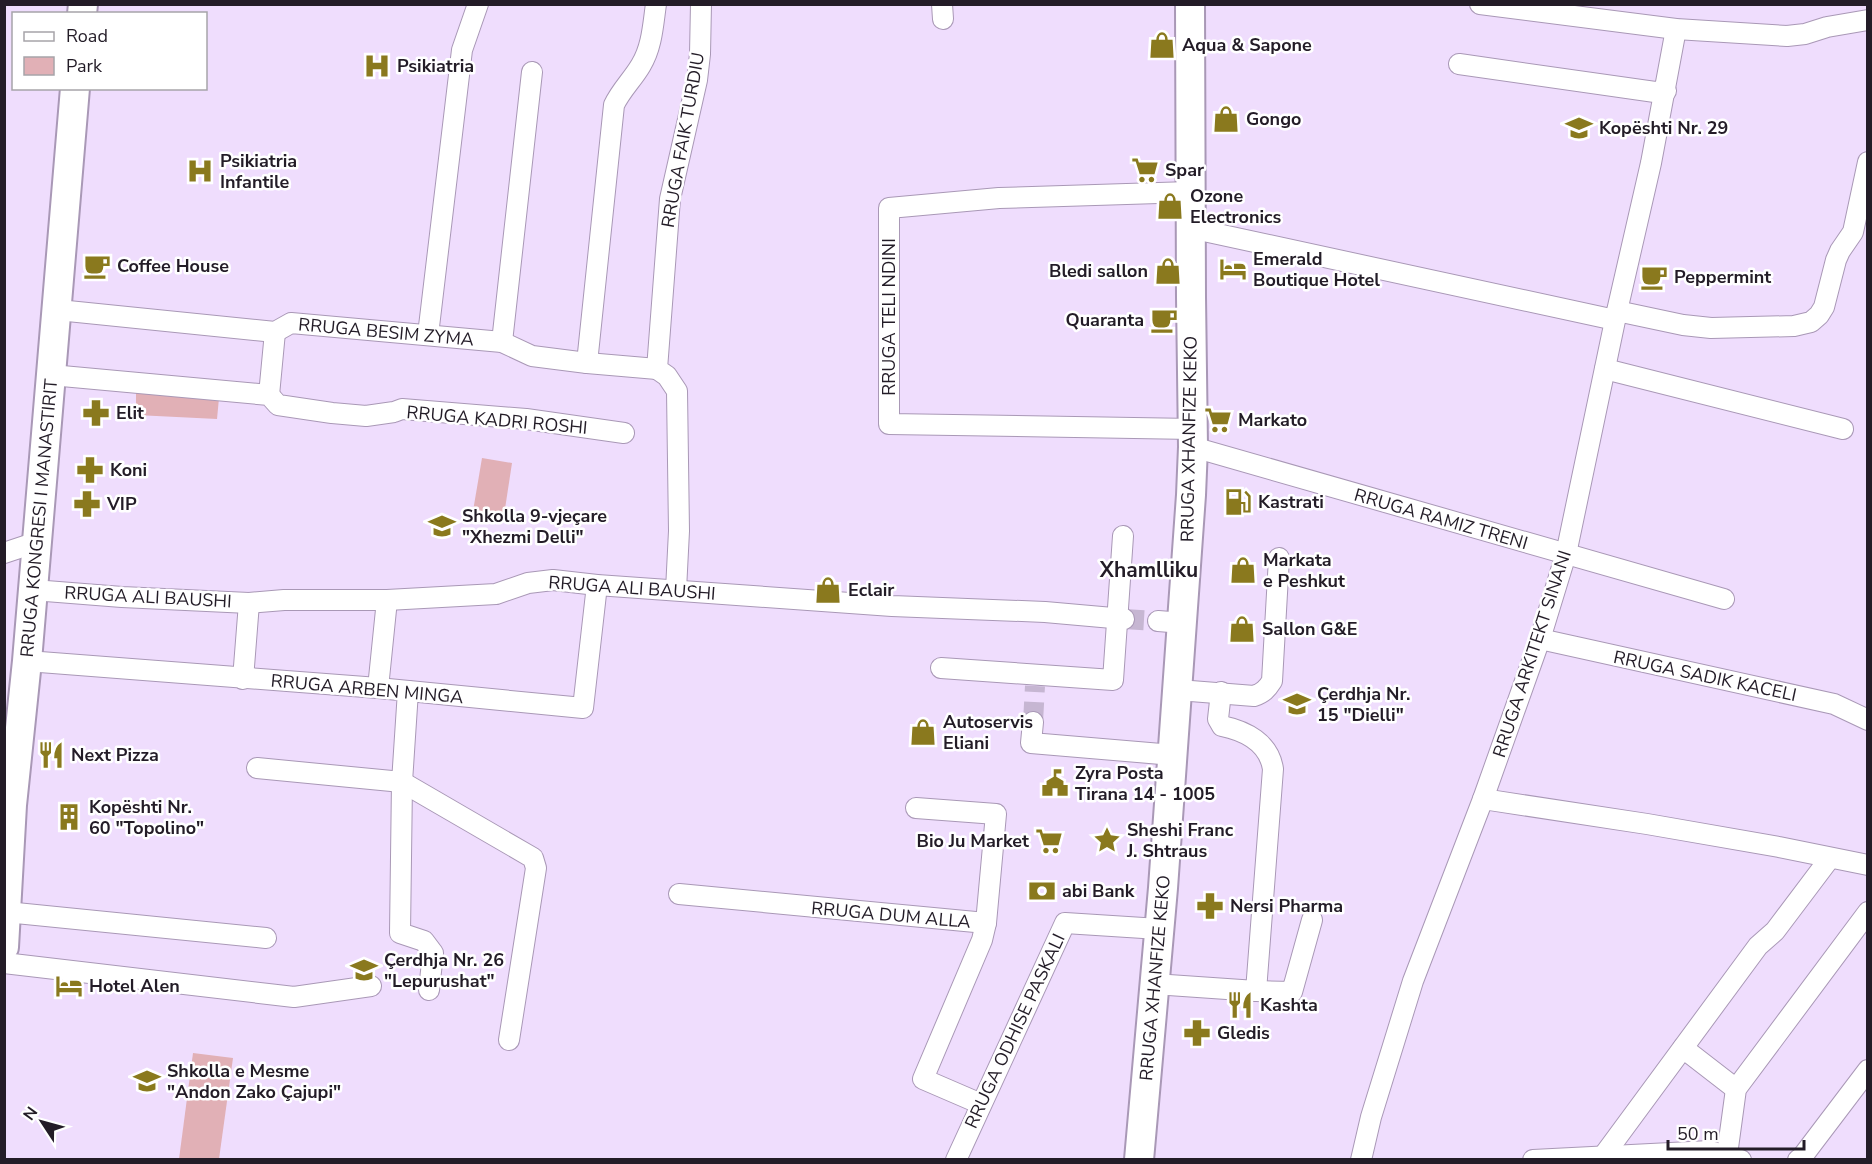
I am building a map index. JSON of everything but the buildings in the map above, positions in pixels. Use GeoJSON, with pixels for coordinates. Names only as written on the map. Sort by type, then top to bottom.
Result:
{"type":"FeatureCollection","features":[{"type":"Feature","properties":{"kind":"main road","name":"RRUGA XHANFIZE KEKO"},"geometry":{"type":"LineString","coordinates":[[1138,1160],[1178,690],[1170,622],[1193,438],[1190,4]]}},
{"type":"Feature","properties":{"kind":"main road","name":"RRUGA KONGRESI I MANASTIRIT"},"geometry":{"type":"LineString","coordinates":[[4,947],[8,805],[27,661],[75,90]]}},
{"type":"Feature","properties":{"kind":"street"},"geometry":{"type":"LineString","coordinates":[[428,335],[462,50],[478,4]]}},
{"type":"Feature","properties":{"kind":"street"},"geometry":{"type":"LineString","coordinates":[[656,4],[647,52],[614,105],[587,363],[657,369],[667,376],[677,391],[679,531],[676,590]]}},
{"type":"Feature","properties":{"kind":"street","name":"RRUGA FAIK TURDIU"},"geometry":{"type":"LineString","coordinates":[[657,369],[670,199],[697,80],[701,4]]}},
{"type":"Feature","properties":{"kind":"street"},"geometry":{"type":"LineString","coordinates":[[1480,4],[1676,29],[1787,36],[1805,34],[1827,27],[1867,24]]}},
{"type":"Feature","properties":{"kind":"street","name":"RRUGA ARKITEKT SINANI"},"geometry":{"type":"LineString","coordinates":[[1361,1160],[1371,1117],[1413,981],[1483,799],[1540,639],[1566,554],[1666,91],[1676,29]]}},
{"type":"Feature","properties":{"kind":"street"},"geometry":{"type":"LineString","coordinates":[[1460,64],[1655,92],[1666,91]]}},
{"type":"Feature","properties":{"kind":"street"},"geometry":{"type":"LineString","coordinates":[[502,342],[532,72]]}},
{"type":"Feature","properties":{"kind":"street"},"geometry":{"type":"LineString","coordinates":[[1190,228],[1616,315],[1711,328],[1803,325],[1819,315],[1824,307],[1840,251],[1860,234],[1868,162]]}},
{"type":"Feature","properties":{"kind":"street","name":"RRUGA TELI NDINI"},"geometry":{"type":"LineString","coordinates":[[1190,192],[999,198],[889,208],[889,424],[1193,438]]}},
{"type":"Feature","properties":{"kind":"street","name":"RRUGA BESIM ZYMA"},"geometry":{"type":"LineString","coordinates":[[58,310],[275,332],[291,323],[502,342],[532,356],[587,363]]}},
{"type":"Feature","properties":{"kind":"street"},"geometry":{"type":"LineString","coordinates":[[268,395],[275,332]]}},
{"type":"Feature","properties":{"kind":"street"},"geometry":{"type":"LineString","coordinates":[[1605,369],[1843,429]]}},
{"type":"Feature","properties":{"kind":"street","name":"RRUGA KADRI ROSHI"},"geometry":{"type":"LineString","coordinates":[[51,375],[268,395],[278,405],[332,413],[366,416],[402,409],[526,420],[624,433]]}},
{"type":"Feature","properties":{"kind":"street","name":"RRUGA RAMIZ TRENI"},"geometry":{"type":"LineString","coordinates":[[1193,438],[1566,554],[1724,599]]}},
{"type":"Feature","properties":{"kind":"street"},"geometry":{"type":"LineString","coordinates":[[941,668],[1035,681],[1113,680],[1121,618],[1123,536]]}},
{"type":"Feature","properties":{"kind":"street"},"geometry":{"type":"LineString","coordinates":[[4,553],[37,542]]}},
{"type":"Feature","properties":{"kind":"street"},"geometry":{"type":"LineString","coordinates":[[1178,690],[1254,696],[1261,693],[1272,681],[1279,558]]}},
{"type":"Feature","properties":{"kind":"street","name":"RRUGA ALI BAUSHI"},"geometry":{"type":"LineString","coordinates":[[33,590],[249,603],[284,600],[387,600],[496,594],[528,583],[553,580],[892,606],[1045,612],[1121,618]]}},
{"type":"Feature","properties":{"kind":"street","name":"RRUGA ARBEN MINGA"},"geometry":{"type":"LineString","coordinates":[[27,661],[378,688],[583,708],[597,585]]}},
{"type":"Feature","properties":{"kind":"street"},"geometry":{"type":"LineString","coordinates":[[378,688],[387,600]]}},
{"type":"Feature","properties":{"kind":"street"},"geometry":{"type":"LineString","coordinates":[[243,679],[249,603]]}},
{"type":"Feature","properties":{"kind":"street","name":"RRUGA SADIK KACELI"},"geometry":{"type":"LineString","coordinates":[[1540,639],[1834,704],[1868,720]]}},
{"type":"Feature","properties":{"kind":"street"},"geometry":{"type":"LineString","coordinates":[[408,691],[402,782],[400,933],[424,941],[433,953],[429,990]]}},
{"type":"Feature","properties":{"kind":"street"},"geometry":{"type":"LineString","coordinates":[[1221,692],[1218,719],[1222,726],[1232,728],[1260,742],[1271,758],[1273,769],[1256,991]]}},
{"type":"Feature","properties":{"kind":"street"},"geometry":{"type":"LineString","coordinates":[[1033,722],[1031,743],[1173,755]]}},
{"type":"Feature","properties":{"kind":"street"},"geometry":{"type":"LineString","coordinates":[[257,768],[402,782],[533,858],[536,868],[509,1040]]}},
{"type":"Feature","properties":{"kind":"street"},"geometry":{"type":"LineString","coordinates":[[1483,799],[1647,824],[1868,865]]}},
{"type":"Feature","properties":{"kind":"street","name":"RRUGA DUM ALLA"},"geometry":{"type":"LineString","coordinates":[[679,894],[986,923],[996,814],[916,808]]}},
{"type":"Feature","properties":{"kind":"street"},"geometry":{"type":"LineString","coordinates":[[1604,1155],[1758,946],[1775,931],[1830,858]]}},
{"type":"Feature","properties":{"kind":"street"},"geometry":{"type":"LineString","coordinates":[[6,912],[266,938]]}},
{"type":"Feature","properties":{"kind":"street"},"geometry":{"type":"LineString","coordinates":[[1533,1160],[1710,1151],[1734,1157],[1736,1089],[1868,912]]}},
{"type":"Feature","properties":{"kind":"street"},"geometry":{"type":"LineString","coordinates":[[1154,984],[1292,992],[1312,920]]}},
{"type":"Feature","properties":{"kind":"street"},"geometry":{"type":"LineString","coordinates":[[981,1104],[923,1079],[977,956],[986,923]]}},
{"type":"Feature","properties":{"kind":"street","name":"RRUGA ODHISE PASKALI"},"geometry":{"type":"LineString","coordinates":[[956,1160],[1065,923],[1159,929]]}},
{"type":"Feature","properties":{"kind":"street"},"geometry":{"type":"LineString","coordinates":[[4,963],[294,997],[371,986]]}},
{"type":"Feature","properties":{"kind":"street"},"geometry":{"type":"LineString","coordinates":[[1683,1048],[1736,1089]]}},
{"type":"Feature","properties":{"kind":"street"},"geometry":{"type":"LineString","coordinates":[[1802,1159],[1868,1070]]}},
{"type":"Feature","properties":{"kind":"green space"},"geometry":{"type":"Polygon","coordinates":[[[136,391],[219,398],[217,419],[136,415],[136,391]]]}},
{"type":"Feature","properties":{"kind":"green space"},"geometry":{"type":"Polygon","coordinates":[[[482,458],[512,463],[503,522],[472,517],[482,458]]]}},
{"type":"Feature","properties":{"kind":"green space"},"geometry":{"type":"Polygon","coordinates":[[[193,1053],[233,1058],[219,1159],[179,1159],[193,1053]]]}},
{"type":"Feature","properties":{"kind":"tunnel"},"geometry":{"type":"LineString","coordinates":[[1124,619],[1158,621]]}},
{"type":"Feature","properties":{"kind":"tunnel"},"geometry":{"type":"LineString","coordinates":[[1033,722],[1035,686]]}},
{"type":"Feature","properties":{"kind":"place","name":"Aqua & Sapone"},"geometry":{"type":"Point","coordinates":[1162,45]}},
{"type":"Feature","properties":{"kind":"place","name":"Psikiatria"},"geometry":{"type":"Point","coordinates":[377,66]}},
{"type":"Feature","properties":{"kind":"place","name":"Gongo"},"geometry":{"type":"Point","coordinates":[1226,119]}},
{"type":"Feature","properties":{"kind":"place","name":"Kopështi Nr. 29"},"geometry":{"type":"Point","coordinates":[1579,128]}},
{"type":"Feature","properties":{"kind":"place","name":"Spar"},"geometry":{"type":"Point","coordinates":[1145,170]}},
{"type":"Feature","properties":{"kind":"place","name":"Psikiatria Infantile"},"geometry":{"type":"Point","coordinates":[200,171]}},
{"type":"Feature","properties":{"kind":"place","name":"Ozone Electronics"},"geometry":{"type":"Point","coordinates":[1170,206]}},
{"type":"Feature","properties":{"kind":"place","name":"Coffee House"},"geometry":{"type":"Point","coordinates":[97,266]}},
{"type":"Feature","properties":{"kind":"place","name":"Emerald Boutique Hotel"},"geometry":{"type":"Point","coordinates":[1233,269]}},
{"type":"Feature","properties":{"kind":"place","name":"Bledi sallon"},"geometry":{"type":"Point","coordinates":[1168,271]}},
{"type":"Feature","properties":{"kind":"place","name":"Peppermint"},"geometry":{"type":"Point","coordinates":[1654,277]}},
{"type":"Feature","properties":{"kind":"place","name":"Quaranta"},"geometry":{"type":"Point","coordinates":[1164,320]}},
{"type":"Feature","properties":{"kind":"place","name":"Elit"},"geometry":{"type":"Point","coordinates":[96,413]}},
{"type":"Feature","properties":{"kind":"place","name":"Markato"},"geometry":{"type":"Point","coordinates":[1218,420]}},
{"type":"Feature","properties":{"kind":"place","name":"Koni"},"geometry":{"type":"Point","coordinates":[90,470]}},
{"type":"Feature","properties":{"kind":"place","name":"Kastrati"},"geometry":{"type":"Point","coordinates":[1238,502]}},
{"type":"Feature","properties":{"kind":"place","name":"VIP"},"geometry":{"type":"Point","coordinates":[87,504]}},
{"type":"Feature","properties":{"kind":"place","name":"Shkolla 9-vjeçare \"Xhezmi Delli\""},"geometry":{"type":"Point","coordinates":[442,526]}},
{"type":"Feature","properties":{"kind":"place","name":"Markata e Peshkut"},"geometry":{"type":"Point","coordinates":[1243,570]}},
{"type":"Feature","properties":{"kind":"place","name":"Eclair"},"geometry":{"type":"Point","coordinates":[828,590]}},
{"type":"Feature","properties":{"kind":"place","name":"Sallon G&E"},"geometry":{"type":"Point","coordinates":[1242,629]}},
{"type":"Feature","properties":{"kind":"place","name":"Çerdhja Nr. 15 \"Dielli\""},"geometry":{"type":"Point","coordinates":[1297,704]}},
{"type":"Feature","properties":{"kind":"place","name":"Autoservis Eliani"},"geometry":{"type":"Point","coordinates":[923,732]}},
{"type":"Feature","properties":{"kind":"place","name":"Next Pizza"},"geometry":{"type":"Point","coordinates":[51,755]}},
{"type":"Feature","properties":{"kind":"place","name":"Zyra Posta Tirana 14 - 1005"},"geometry":{"type":"Point","coordinates":[1055,783]}},
{"type":"Feature","properties":{"kind":"place","name":"Kopështi Nr. 60 \"Topolino\""},"geometry":{"type":"Point","coordinates":[69,817]}},
{"type":"Feature","properties":{"kind":"place","name":"Sheshi Franc J. Shtraus"},"geometry":{"type":"Point","coordinates":[1107,840]}},
{"type":"Feature","properties":{"kind":"place","name":"Bio Ju Market"},"geometry":{"type":"Point","coordinates":[1049,841]}},
{"type":"Feature","properties":{"kind":"place","name":"abi Bank"},"geometry":{"type":"Point","coordinates":[1042,891]}},
{"type":"Feature","properties":{"kind":"place","name":"Nersi Pharma"},"geometry":{"type":"Point","coordinates":[1210,906]}},
{"type":"Feature","properties":{"kind":"place","name":"Çerdhja Nr. 26 \"Lepurushat\""},"geometry":{"type":"Point","coordinates":[364,970]}},
{"type":"Feature","properties":{"kind":"place","name":"Hotel Alen"},"geometry":{"type":"Point","coordinates":[69,986]}},
{"type":"Feature","properties":{"kind":"place","name":"Kashta"},"geometry":{"type":"Point","coordinates":[1240,1005]}},
{"type":"Feature","properties":{"kind":"place","name":"Gledis"},"geometry":{"type":"Point","coordinates":[1197,1033]}},
{"type":"Feature","properties":{"kind":"place","name":"Shkolla e Mesme \"Andon Zako Çajupi\""},"geometry":{"type":"Point","coordinates":[147,1081]}},
{"type":"Feature","properties":{"kind":"district","name":"Xhamlliku"},"geometry":{"type":"Point","coordinates":[1149,570]}}]}
